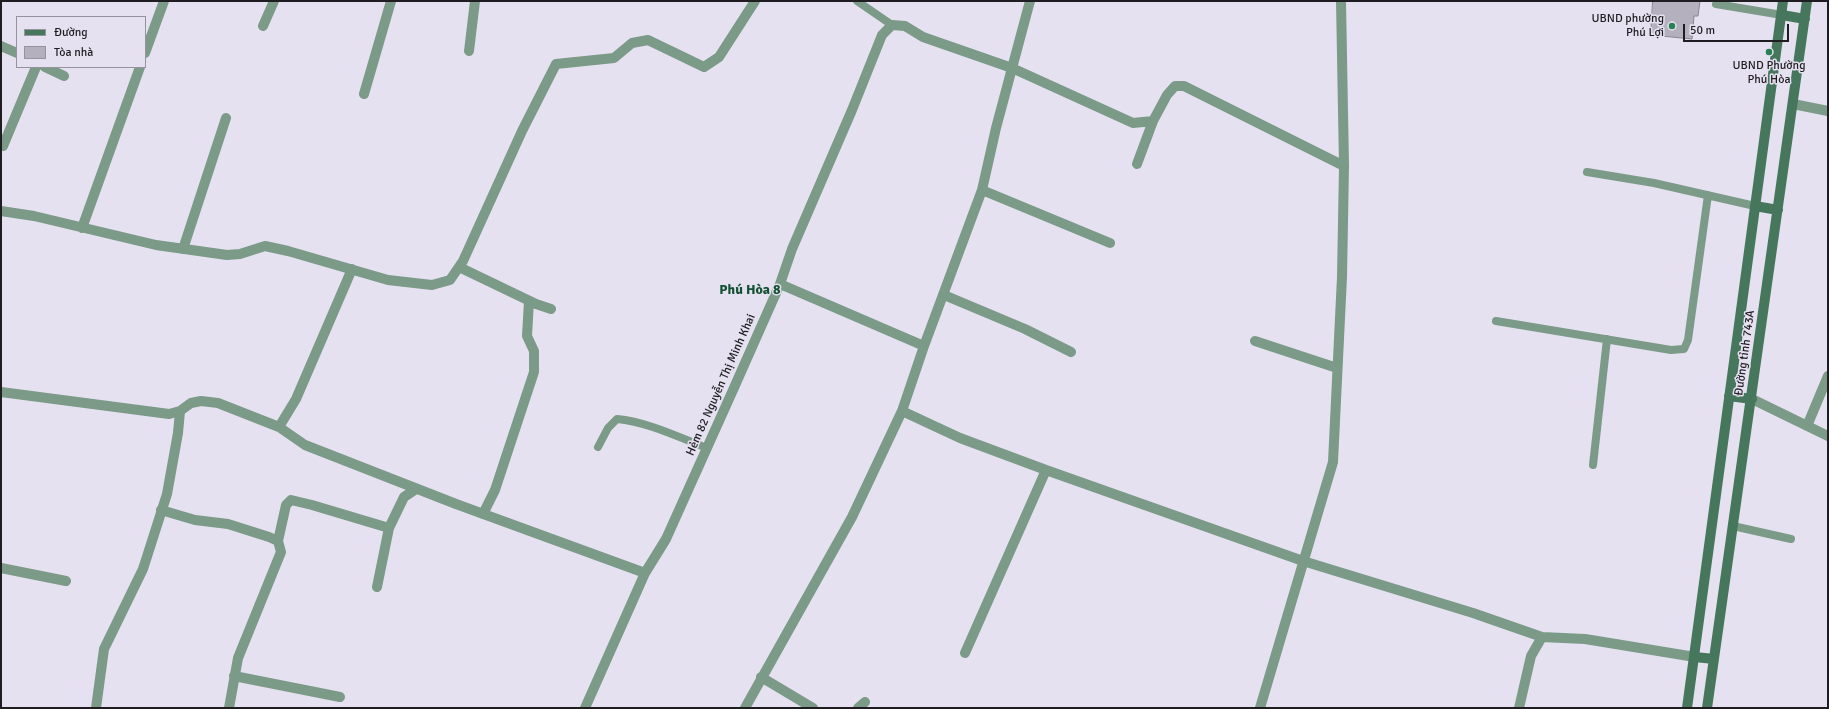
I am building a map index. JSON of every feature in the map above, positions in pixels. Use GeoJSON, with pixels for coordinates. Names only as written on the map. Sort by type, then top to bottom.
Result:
{"type":"FeatureCollection","features":[{"type":"Feature","properties":{"kind":"main road","name":"Đường tỉnh 743A"},"geometry":{"type":"LineString","coordinates":[[1687,708],[1783,1]]}},
{"type":"Feature","properties":{"kind":"main road","name":"Đường tỉnh 743A"},"geometry":{"type":"LineString","coordinates":[[1707,708],[1752,399],[1807,1]]}},
{"type":"Feature","properties":{"kind":"main road"},"geometry":{"type":"LineString","coordinates":[[1782,15],[1805,19]]}},
{"type":"Feature","properties":{"kind":"main road"},"geometry":{"type":"LineString","coordinates":[[1755,206],[1778,210]]}},
{"type":"Feature","properties":{"kind":"main road"},"geometry":{"type":"LineString","coordinates":[[1729,396],[1752,399]]}},
{"type":"Feature","properties":{"kind":"main road"},"geometry":{"type":"LineString","coordinates":[[1695,657],[1714,659]]}},
{"type":"Feature","properties":{"kind":"street"},"geometry":{"type":"LineString","coordinates":[[146,50],[164,1]]}},
{"type":"Feature","properties":{"kind":"street"},"geometry":{"type":"LineString","coordinates":[[263,26],[274,1]]}},
{"type":"Feature","properties":{"kind":"street"},"geometry":{"type":"LineString","coordinates":[[364,94],[391,1]]}},
{"type":"Feature","properties":{"kind":"street"},"geometry":{"type":"LineString","coordinates":[[469,51],[475,1]]}},
{"type":"Feature","properties":{"kind":"street"},"geometry":{"type":"LineString","coordinates":[[1,211],[34,216],[156,245],[227,255],[240,254],[265,246],[288,251],[388,280],[432,285],[450,280],[459,267],[522,131],[556,64],[614,58],[632,44],[648,40],[704,67],[719,57],[755,1]]}},
{"type":"Feature","properties":{"kind":"street"},"geometry":{"type":"LineString","coordinates":[[1260,708],[1333,462],[1342,277],[1344,166],[1341,1]]}},
{"type":"Feature","properties":{"kind":"street"},"geometry":{"type":"LineString","coordinates":[[745,708],[852,517],[902,411],[924,346],[982,190],[1029,2]]}},
{"type":"Feature","properties":{"kind":"street"},"geometry":{"type":"LineString","coordinates":[[892,25],[905,26],[923,37],[1012,68],[1133,123],[1153,122]]}},
{"type":"Feature","properties":{"kind":"street","name":"Hẻm 82 Nguyễn Thị Minh Khai"},"geometry":{"type":"LineString","coordinates":[[585,708],[645,573],[666,539],[780,284],[792,249],[852,110],[882,34],[892,25]]}},
{"type":"Feature","properties":{"kind":"street"},"geometry":{"type":"LineString","coordinates":[[1,46],[16,53]]}},
{"type":"Feature","properties":{"kind":"street"},"geometry":{"type":"LineString","coordinates":[[3,146],[36,68]]}},
{"type":"Feature","properties":{"kind":"street"},"geometry":{"type":"LineString","coordinates":[[47,68],[64,76]]}},
{"type":"Feature","properties":{"kind":"street"},"geometry":{"type":"LineString","coordinates":[[82,228],[140,68]]}},
{"type":"Feature","properties":{"kind":"street"},"geometry":{"type":"LineString","coordinates":[[1136,164],[1166,95],[1175,86],[1184,86],[1344,166]]}},
{"type":"Feature","properties":{"kind":"street"},"geometry":{"type":"LineString","coordinates":[[1793,104],[1828,111]]}},
{"type":"Feature","properties":{"kind":"street"},"geometry":{"type":"LineString","coordinates":[[183,249],[226,118]]}},
{"type":"Feature","properties":{"kind":"street"},"geometry":{"type":"LineString","coordinates":[[982,190],[1110,243]]}},
{"type":"Feature","properties":{"kind":"street"},"geometry":{"type":"LineString","coordinates":[[459,267],[529,301],[551,309]]}},
{"type":"Feature","properties":{"kind":"street"},"geometry":{"type":"LineString","coordinates":[[280,427],[296,398],[352,269]]}},
{"type":"Feature","properties":{"kind":"street"},"geometry":{"type":"LineString","coordinates":[[780,284],[924,346]]}},
{"type":"Feature","properties":{"kind":"street"},"geometry":{"type":"LineString","coordinates":[[944,295],[1025,329],[1072,352]]}},
{"type":"Feature","properties":{"kind":"street"},"geometry":{"type":"LineString","coordinates":[[483,514],[495,490],[534,372],[534,351],[527,336],[529,301]]}},
{"type":"Feature","properties":{"kind":"street"},"geometry":{"type":"LineString","coordinates":[[1255,341],[1337,368]]}},
{"type":"Feature","properties":{"kind":"street"},"geometry":{"type":"LineString","coordinates":[[1807,426],[1828,376]]}},
{"type":"Feature","properties":{"kind":"street"},"geometry":{"type":"LineString","coordinates":[[1,392],[169,414],[180,411],[191,403],[201,401],[218,403],[280,427],[305,445],[483,514],[645,573]]}},
{"type":"Feature","properties":{"kind":"street"},"geometry":{"type":"LineString","coordinates":[[1752,399],[1828,436]]}},
{"type":"Feature","properties":{"kind":"street"},"geometry":{"type":"LineString","coordinates":[[96,708],[104,649],[143,569],[169,486],[178,433],[180,411]]}},
{"type":"Feature","properties":{"kind":"street"},"geometry":{"type":"LineString","coordinates":[[902,411],[960,438],[1303,561],[1473,613],[1542,637],[1585,639],[1695,657]]}},
{"type":"Feature","properties":{"kind":"street"},"geometry":{"type":"LineString","coordinates":[[965,653],[1046,470]]}},
{"type":"Feature","properties":{"kind":"street"},"geometry":{"type":"LineString","coordinates":[[377,587],[390,528],[404,497],[416,488]]}},
{"type":"Feature","properties":{"kind":"street"},"geometry":{"type":"LineString","coordinates":[[230,708],[238,658],[281,552],[278,542],[286,506],[291,500],[390,528]]}},
{"type":"Feature","properties":{"kind":"street"},"geometry":{"type":"LineString","coordinates":[[161,510],[195,520],[228,524],[269,537],[278,542]]}},
{"type":"Feature","properties":{"kind":"street"},"geometry":{"type":"LineString","coordinates":[[1,568],[66,581]]}},
{"type":"Feature","properties":{"kind":"street"},"geometry":{"type":"LineString","coordinates":[[1519,708],[1531,656],[1542,637]]}},
{"type":"Feature","properties":{"kind":"street"},"geometry":{"type":"LineString","coordinates":[[234,676],[340,697]]}},
{"type":"Feature","properties":{"kind":"street"},"geometry":{"type":"LineString","coordinates":[[761,677],[813,708]]}},
{"type":"Feature","properties":{"kind":"lane"},"geometry":{"type":"LineString","coordinates":[[857,1],[892,25]]}},
{"type":"Feature","properties":{"kind":"lane"},"geometry":{"type":"LineString","coordinates":[[1716,4],[1782,15]]}},
{"type":"Feature","properties":{"kind":"lane"},"geometry":{"type":"LineString","coordinates":[[1587,172],[1654,183],[1755,206]]}},
{"type":"Feature","properties":{"kind":"lane"},"geometry":{"type":"LineString","coordinates":[[1496,321],[1680,351],[1685,348],[1688,340],[1708,195]]}},
{"type":"Feature","properties":{"kind":"lane"},"geometry":{"type":"LineString","coordinates":[[1593,465],[1607,339]]}},
{"type":"Feature","properties":{"kind":"lane"},"geometry":{"type":"LineString","coordinates":[[598,447],[608,428],[617,419],[630,420],[707,448]]}},
{"type":"Feature","properties":{"kind":"lane"},"geometry":{"type":"LineString","coordinates":[[1734,526],[1791,539]]}},
{"type":"Feature","properties":{"kind":"building","name":"UBND phường Phú Lợi"},"geometry":{"type":"Polygon","coordinates":[[[1653,1],[1700,1],[1698,16],[1694,16],[1692,39],[1651,35],[1653,1]]]}},
{"type":"Feature","properties":{"kind":"place","name":"UBND phường Phú Lợi"},"geometry":{"type":"Point","coordinates":[1672,26]}},
{"type":"Feature","properties":{"kind":"place","name":"UBND Phường Phú Hòa"},"geometry":{"type":"Point","coordinates":[1769,52]}},
{"type":"Feature","properties":{"kind":"district","name":"Phú Hòa 8"},"geometry":{"type":"Point","coordinates":[750,290]}}]}
